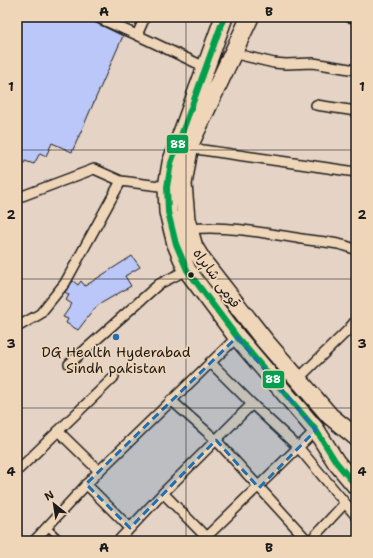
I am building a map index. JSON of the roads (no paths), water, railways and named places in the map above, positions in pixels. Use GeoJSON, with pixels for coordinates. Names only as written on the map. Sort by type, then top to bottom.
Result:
{"type":"FeatureCollection","features":[{"type":"Feature","properties":{"kind":"highway","name":"قومی شاہراہ"},"geometry":{"type":"LineString","coordinates":[[224,17],[171,163],[167,187],[168,212],[185,238],[194,247],[204,263],[265,341],[330,416],[356,437]]}},
{"type":"Feature","properties":{"kind":"highway","name":"قومی شاہراہ"},"geometry":{"type":"LineString","coordinates":[[250,17],[189,148],[183,184],[186,219],[185,238],[187,270],[237,337],[316,430],[336,462],[356,486]]}},
{"type":"Feature","properties":{"kind":"street"},"geometry":{"type":"LineString","coordinates":[[96,17],[205,67]]}},
{"type":"Feature","properties":{"kind":"street"},"geometry":{"type":"LineString","coordinates":[[137,35],[145,17]]}},
{"type":"Feature","properties":{"kind":"street"},"geometry":{"type":"LineString","coordinates":[[349,17],[356,18]]}},
{"type":"Feature","properties":{"kind":"street"},"geometry":{"type":"LineString","coordinates":[[232,53],[274,63],[313,63],[356,70]]}},
{"type":"Feature","properties":{"kind":"street"},"geometry":{"type":"LineString","coordinates":[[316,105],[356,111]]}},
{"type":"Feature","properties":{"kind":"street"},"geometry":{"type":"LineString","coordinates":[[189,148],[356,172]]}},
{"type":"Feature","properties":{"kind":"street"},"geometry":{"type":"LineString","coordinates":[[17,198],[94,169],[121,181],[167,187]]}},
{"type":"Feature","properties":{"kind":"street"},"geometry":{"type":"LineString","coordinates":[[17,327],[40,314],[65,283],[121,181]]}},
{"type":"Feature","properties":{"kind":"street"},"geometry":{"type":"LineString","coordinates":[[185,238],[207,227],[254,232],[341,245],[356,250]]}},
{"type":"Feature","properties":{"kind":"street"},"geometry":{"type":"LineString","coordinates":[[69,364],[159,284],[187,270]]}},
{"type":"Feature","properties":{"kind":"street"},"geometry":{"type":"LineString","coordinates":[[298,380],[356,320]]}},
{"type":"Feature","properties":{"kind":"street"},"geometry":{"type":"LineString","coordinates":[[34,541],[86,484],[237,337]]}},
{"type":"Feature","properties":{"kind":"street"},"geometry":{"type":"LineString","coordinates":[[210,362],[298,448],[356,516]]}},
{"type":"Feature","properties":{"kind":"street"},"geometry":{"type":"LineString","coordinates":[[17,471],[114,377]]}},
{"type":"Feature","properties":{"kind":"street"},"geometry":{"type":"LineString","coordinates":[[171,400],[216,440],[258,488],[309,541],[345,503]]}},
{"type":"Feature","properties":{"kind":"street"},"geometry":{"type":"LineString","coordinates":[[118,541],[163,493],[252,404]]}},
{"type":"Feature","properties":{"kind":"street"},"geometry":{"type":"LineString","coordinates":[[163,493],[204,539],[316,430]]}},
{"type":"Feature","properties":{"kind":"street"},"geometry":{"type":"LineString","coordinates":[[58,431],[99,471]]}},
{"type":"Feature","properties":{"kind":"street"},"geometry":{"type":"LineString","coordinates":[[86,484],[130,528]]}},
{"type":"Feature","properties":{"kind":"lane"},"geometry":{"type":"LineString","coordinates":[[47,527],[62,541]]}},
{"type":"Feature","properties":{"kind":"place","name":"DG Health Hyderabad Sindh pakistan"},"geometry":{"type":"Point","coordinates":[116,337]}}]}
